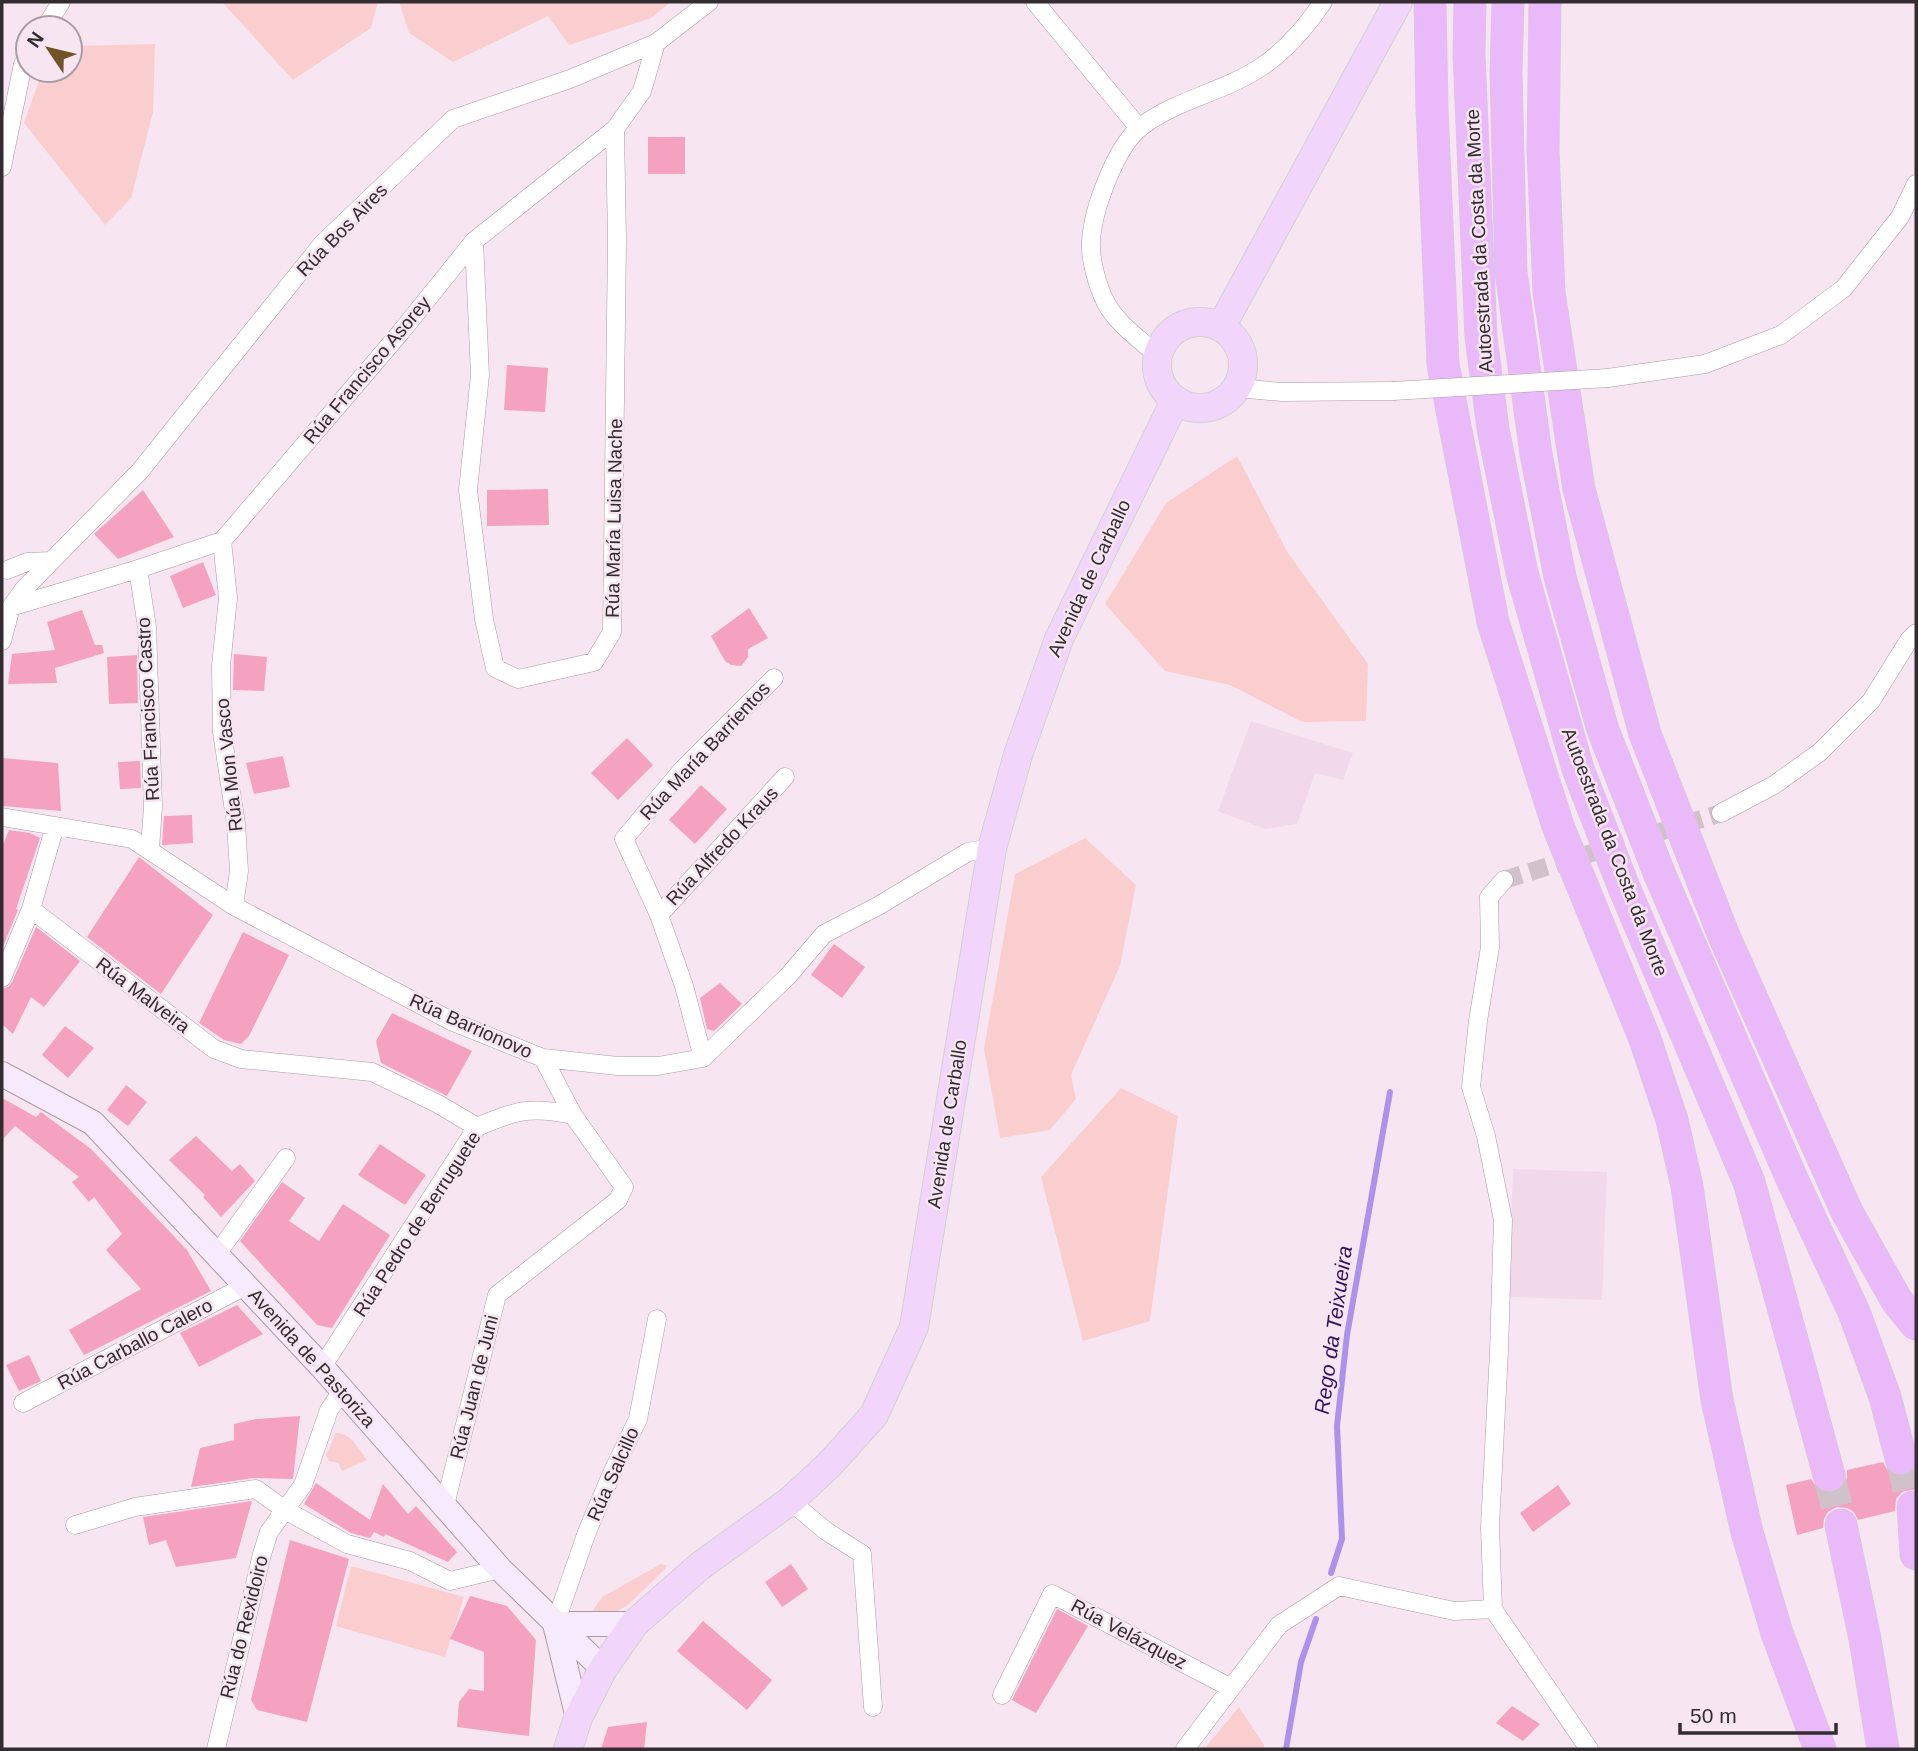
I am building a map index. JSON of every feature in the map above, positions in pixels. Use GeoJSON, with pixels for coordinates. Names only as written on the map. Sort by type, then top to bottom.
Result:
{"type":"FeatureCollection","features":[{"type":"Feature","properties":{"kind":"highway"},"geometry":{"type":"LineString","coordinates":[[1430,2],[1443,365],[1493,622],[1558,827],[1645,1039],[1672,1121],[1689,1198],[1717,1401],[1746,1532],[1777,1633],[1820,1749]]}},
{"type":"Feature","properties":{"kind":"highway","name":"Autoestrada da Costa da Morte"},"geometry":{"type":"LineString","coordinates":[[1470,2],[1469,54],[1481,337],[1493,429],[1522,573],[1548,669],[1583,780],[1623,885],[1749,1182],[1829,1475]]}},
{"type":"Feature","properties":{"kind":"highway","name":"Autoestrada da Costa da Morte"},"geometry":{"type":"LineString","coordinates":[[1508,2],[1506,73],[1511,272],[1536,454],[1560,578],[1603,730],[1671,900],[1792,1179],[1854,1312],[1885,1397],[1901,1458]]}},
{"type":"Feature","properties":{"kind":"highway"},"geometry":{"type":"LineString","coordinates":[[1545,2],[1543,150],[1549,292],[1578,489],[1644,734],[1724,936],[1847,1212],[1897,1301],[1916,1324]]}},
{"type":"Feature","properties":{"kind":"highway"},"geometry":{"type":"LineString","coordinates":[[1913,1507],[1916,1554]]}},
{"type":"Feature","properties":{"kind":"highway"},"geometry":{"type":"LineString","coordinates":[[1841,1525],[1865,1639],[1883,1749]]}},
{"type":"Feature","properties":{"kind":"main road"},"geometry":{"type":"LineString","coordinates":[[1221,327],[1391,14]]}},
{"type":"Feature","properties":{"kind":"main road"},"geometry":{"type":"LineString","coordinates":[[1199,322],[1221,327],[1232,336],[1242,354],[1242,375],[1237,388],[1221,403],[1201,409],[1187,407],[1175,401],[1159,381],[1157,368],[1158,356],[1168,336],[1177,329],[1199,322]]}},
{"type":"Feature","properties":{"kind":"main road","name":"Avenida de Carballo"},"geometry":{"type":"LineString","coordinates":[[568,1749],[578,1718],[603,1669],[634,1624],[700,1566],[790,1501],[829,1465],[874,1415],[914,1327],[992,848],[1018,755],[1059,639],[1175,401]]}},
{"type":"Feature","properties":{"kind":"street","name":"Rúa Bos Aires"},"geometry":{"type":"LineString","coordinates":[[2,641],[11,607],[24,589],[140,471],[323,243],[453,119],[570,79],[656,43],[709,2]]}},
{"type":"Feature","properties":{"kind":"street"},"geometry":{"type":"LineString","coordinates":[[1035,2],[1139,128]]}},
{"type":"Feature","properties":{"kind":"street"},"geometry":{"type":"LineString","coordinates":[[1158,356],[1121,323],[1107,305],[1097,281],[1091,242],[1103,188],[1119,155],[1139,128],[1166,111],[1260,68],[1295,40],[1322,2]]}},
{"type":"Feature","properties":{"kind":"street","name":"Rúa Francisco Asorey"},"geometry":{"type":"LineString","coordinates":[[222,541],[400,333],[474,241],[615,129],[642,91],[656,43]]}},
{"type":"Feature","properties":{"kind":"street"},"geometry":{"type":"LineString","coordinates":[[2,167],[19,84]]}},
{"type":"Feature","properties":{"kind":"street","name":"Rúa María Luisa Nache"},"geometry":{"type":"LineString","coordinates":[[474,241],[480,375],[468,490],[484,619],[495,668],[518,679],[594,662],[612,632],[617,242],[615,129]]}},
{"type":"Feature","properties":{"kind":"street"},"geometry":{"type":"LineString","coordinates":[[1237,388],[1282,392],[1394,391],[1608,378],[1705,364],[1781,335],[1844,288],[1900,217],[1916,184]]}},
{"type":"Feature","properties":{"kind":"street"},"geometry":{"type":"LineString","coordinates":[[11,607],[222,541]]}},
{"type":"Feature","properties":{"kind":"street","name":"Rúa Mon Vasco"},"geometry":{"type":"LineString","coordinates":[[222,541],[229,598],[221,666],[222,732],[236,824],[239,871],[234,906]]}},
{"type":"Feature","properties":{"kind":"street"},"geometry":{"type":"LineString","coordinates":[[24,589],[5,571],[27,562],[51,561]]}},
{"type":"Feature","properties":{"kind":"street","name":"Rúa Francisco Castro"},"geometry":{"type":"LineString","coordinates":[[138,569],[147,627],[153,806],[150,849]]}},
{"type":"Feature","properties":{"kind":"street"},"geometry":{"type":"LineString","coordinates":[[1721,813],[1774,785],[1820,752],[1871,701],[1916,633]]}},
{"type":"Feature","properties":{"kind":"street","name":"Rúa María Barrientos"},"geometry":{"type":"LineString","coordinates":[[703,1058],[684,986],[659,915],[624,839],[682,770],[774,678]]}},
{"type":"Feature","properties":{"kind":"street","name":"Rúa Alfredo Kraus"},"geometry":{"type":"LineString","coordinates":[[659,915],[785,777]]}},
{"type":"Feature","properties":{"kind":"street","name":"Rúa Barrionovo"},"geometry":{"type":"LineString","coordinates":[[2,817],[132,839],[234,906],[453,1022],[543,1058],[618,1066],[658,1066],[703,1058]]}},
{"type":"Feature","properties":{"kind":"street"},"geometry":{"type":"LineString","coordinates":[[2,978],[31,909],[55,826]]}},
{"type":"Feature","properties":{"kind":"street"},"geometry":{"type":"LineString","coordinates":[[703,1058],[788,976],[824,934],[878,906],[968,852],[992,848]]}},
{"type":"Feature","properties":{"kind":"street"},"geometry":{"type":"LineString","coordinates":[[1504,880],[1489,897],[1490,947],[1471,1087],[1486,1136],[1503,1220],[1489,1527],[1493,1609],[1589,1749]]}},
{"type":"Feature","properties":{"kind":"street","name":"Rúa Malveira"},"geometry":{"type":"LineString","coordinates":[[31,909],[214,1049],[241,1059],[372,1072],[438,1104],[477,1128]]}},
{"type":"Feature","properties":{"kind":"street","name":"Rúa Juan de Juni"},"geometry":{"type":"LineString","coordinates":[[445,1505],[497,1295],[618,1200],[624,1186],[573,1115],[543,1058]]}},
{"type":"Feature","properties":{"kind":"street","name":"Avenida de Pastoriza"},"geometry":{"type":"LineString","coordinates":[[2,1074],[93,1123],[322,1367],[500,1569],[603,1669]]}},
{"type":"Feature","properties":{"kind":"street","name":"Rúa Pedro de Berruguete"},"geometry":{"type":"LineString","coordinates":[[322,1367],[477,1128],[508,1114],[542,1109],[573,1115]]}},
{"type":"Feature","properties":{"kind":"street"},"geometry":{"type":"LineString","coordinates":[[217,1254],[286,1158]]}},
{"type":"Feature","properties":{"kind":"street","name":"Rúa Carballo Calero"},"geometry":{"type":"LineString","coordinates":[[23,1403],[247,1285]]}},
{"type":"Feature","properties":{"kind":"street","name":"Rúa Salcillo"},"geometry":{"type":"LineString","coordinates":[[555,1624],[587,1532],[638,1419],[657,1319]]}},
{"type":"Feature","properties":{"kind":"street","name":"Rúa do Rexidoiro"},"geometry":{"type":"LineString","coordinates":[[216,1749],[269,1532],[303,1485],[329,1410],[342,1390]]}},
{"type":"Feature","properties":{"kind":"street"},"geometry":{"type":"LineString","coordinates":[[75,1525],[135,1507],[256,1489],[285,1510],[346,1544],[410,1561],[450,1581],[500,1569]]}},
{"type":"Feature","properties":{"kind":"street"},"geometry":{"type":"LineString","coordinates":[[790,1501],[826,1531],[862,1554],[873,1707]]}},
{"type":"Feature","properties":{"kind":"street"},"geometry":{"type":"LineString","coordinates":[[1185,1749],[1279,1625],[1339,1586],[1454,1611],[1493,1609]]}},
{"type":"Feature","properties":{"kind":"street","name":"Rúa Velázquez"},"geometry":{"type":"LineString","coordinates":[[1002,1695],[1052,1594],[1231,1688]]}},
{"type":"Feature","properties":{"kind":"street"},"geometry":{"type":"LineString","coordinates":[[578,1718],[555,1624],[634,1624]]}},
{"type":"Feature","properties":{"kind":"shaded area"},"geometry":{"type":"Polygon","coordinates":[[[222,2],[378,2],[371,28],[293,80],[222,2]]]}},
{"type":"Feature","properties":{"kind":"shaded area"},"geometry":{"type":"Polygon","coordinates":[[[399,2],[671,2],[651,18],[569,45],[548,16],[453,62],[409,33],[399,2]]]}},
{"type":"Feature","properties":{"kind":"shaded area"},"geometry":{"type":"Polygon","coordinates":[[[155,44],[153,112],[131,198],[105,225],[24,123],[38,84],[84,84],[84,46],[155,44]]]}},
{"type":"Feature","properties":{"kind":"shaded area"},"geometry":{"type":"Polygon","coordinates":[[[1237,456],[1288,553],[1368,664],[1366,721],[1302,722],[1230,685],[1165,671],[1105,604],[1166,503],[1237,456]]]}},
{"type":"Feature","properties":{"kind":"shaded area"},"geometry":{"type":"Polygon","coordinates":[[[1251,721],[1353,753],[1343,780],[1315,773],[1297,824],[1265,829],[1218,811],[1251,721]]]}},
{"type":"Feature","properties":{"kind":"shaded area"},"geometry":{"type":"Polygon","coordinates":[[[1085,838],[1136,885],[1120,966],[1071,1075],[1076,1099],[1050,1130],[1000,1138],[984,1049],[1015,874],[1085,838]]]}},
{"type":"Feature","properties":{"kind":"shaded area"},"geometry":{"type":"Polygon","coordinates":[[[1121,1088],[1178,1116],[1150,1321],[1083,1341],[1041,1177],[1121,1088]]]}},
{"type":"Feature","properties":{"kind":"shaded area"},"geometry":{"type":"Polygon","coordinates":[[[1513,1169],[1607,1172],[1602,1300],[1508,1297],[1513,1169]]]}},
{"type":"Feature","properties":{"kind":"shaded area"},"geometry":{"type":"Polygon","coordinates":[[[336,1433],[350,1438],[367,1460],[342,1471],[338,1463],[329,1461],[326,1455],[336,1433]]]}},
{"type":"Feature","properties":{"kind":"shaded area"},"geometry":{"type":"Polygon","coordinates":[[[661,1564],[666,1565],[666,1568],[628,1605],[603,1619],[591,1614],[602,1597],[661,1564]]]}},
{"type":"Feature","properties":{"kind":"shaded area"},"geometry":{"type":"Polygon","coordinates":[[[351,1566],[464,1597],[445,1657],[336,1626],[351,1566]]]}},
{"type":"Feature","properties":{"kind":"shaded area"},"geometry":{"type":"Polygon","coordinates":[[[1239,1707],[1264,1749],[1204,1749],[1239,1707]]]}},
{"type":"Feature","properties":{"kind":"building"},"geometry":{"type":"Polygon","coordinates":[[[648,137],[685,137],[685,174],[648,174],[648,137]]]}},
{"type":"Feature","properties":{"kind":"building"},"geometry":{"type":"Polygon","coordinates":[[[507,365],[548,368],[545,412],[504,410],[507,365]]]}},
{"type":"Feature","properties":{"kind":"building"},"geometry":{"type":"Polygon","coordinates":[[[548,489],[549,525],[487,526],[487,490],[548,489]]]}},
{"type":"Feature","properties":{"kind":"building"},"geometry":{"type":"Polygon","coordinates":[[[143,490],[174,537],[118,559],[94,534],[143,490]]]}},
{"type":"Feature","properties":{"kind":"building"},"geometry":{"type":"Polygon","coordinates":[[[203,562],[216,595],[183,608],[170,576],[203,562]]]}},
{"type":"Feature","properties":{"kind":"building"},"geometry":{"type":"Polygon","coordinates":[[[749,608],[768,638],[748,649],[748,657],[741,666],[731,665],[725,661],[711,636],[749,608]]]}},
{"type":"Feature","properties":{"kind":"building"},"geometry":{"type":"Polygon","coordinates":[[[82,610],[95,645],[102,645],[104,653],[55,668],[57,683],[8,684],[12,654],[55,650],[47,622],[82,610]]]}},
{"type":"Feature","properties":{"kind":"building"},"geometry":{"type":"Polygon","coordinates":[[[234,654],[267,657],[264,691],[233,690],[234,654]]]}},
{"type":"Feature","properties":{"kind":"building"},"geometry":{"type":"Polygon","coordinates":[[[137,655],[138,703],[109,704],[107,657],[137,655]]]}},
{"type":"Feature","properties":{"kind":"building"},"geometry":{"type":"Polygon","coordinates":[[[627,738],[653,765],[618,800],[591,773],[627,738]]]}},
{"type":"Feature","properties":{"kind":"building"},"geometry":{"type":"Polygon","coordinates":[[[283,756],[290,787],[254,794],[246,763],[283,756]]]}},
{"type":"Feature","properties":{"kind":"building"},"geometry":{"type":"Polygon","coordinates":[[[2,758],[58,763],[61,811],[2,806],[2,758]]]}},
{"type":"Feature","properties":{"kind":"building"},"geometry":{"type":"Polygon","coordinates":[[[140,761],[141,788],[120,789],[118,762],[140,761]]]}},
{"type":"Feature","properties":{"kind":"building"},"geometry":{"type":"Polygon","coordinates":[[[701,785],[727,809],[695,844],[669,820],[701,785]]]}},
{"type":"Feature","properties":{"kind":"building"},"geometry":{"type":"Polygon","coordinates":[[[192,815],[193,843],[162,845],[164,816],[192,815]]]}},
{"type":"Feature","properties":{"kind":"building"},"geometry":{"type":"Polygon","coordinates":[[[9,830],[30,833],[40,838],[16,909],[18,910],[2,949],[2,847],[9,830]]]}},
{"type":"Feature","properties":{"kind":"building"},"geometry":{"type":"Polygon","coordinates":[[[139,857],[213,915],[161,994],[87,937],[139,857]]]}},
{"type":"Feature","properties":{"kind":"building"},"geometry":{"type":"Polygon","coordinates":[[[36,927],[80,961],[44,1007],[31,997],[13,1034],[2,1024],[2,989],[12,982],[36,927]]]}},
{"type":"Feature","properties":{"kind":"building"},"geometry":{"type":"Polygon","coordinates":[[[243,932],[289,955],[249,1036],[241,1044],[224,1040],[199,1023],[243,932]]]}},
{"type":"Feature","properties":{"kind":"building"},"geometry":{"type":"Polygon","coordinates":[[[834,944],[865,967],[842,998],[811,975],[834,944]]]}},
{"type":"Feature","properties":{"kind":"building"},"geometry":{"type":"Polygon","coordinates":[[[720,983],[742,1004],[714,1031],[707,1029],[700,998],[720,983]]]}},
{"type":"Feature","properties":{"kind":"building"},"geometry":{"type":"Polygon","coordinates":[[[392,1013],[472,1051],[447,1096],[381,1063],[376,1041],[392,1013]]]}},
{"type":"Feature","properties":{"kind":"building"},"geometry":{"type":"Polygon","coordinates":[[[65,1026],[94,1048],[68,1078],[42,1055],[65,1026]]]}},
{"type":"Feature","properties":{"kind":"building"},"geometry":{"type":"Polygon","coordinates":[[[126,1085],[147,1102],[128,1126],[107,1110],[126,1085]]]}},
{"type":"Feature","properties":{"kind":"building"},"geometry":{"type":"Polygon","coordinates":[[[2,1098],[36,1117],[41,1112],[91,1149],[187,1250],[211,1291],[84,1355],[69,1330],[141,1289],[106,1250],[122,1234],[94,1197],[89,1202],[72,1182],[79,1177],[15,1126],[2,1140],[2,1098]]]}},
{"type":"Feature","properties":{"kind":"building"},"geometry":{"type":"Polygon","coordinates":[[[196,1136],[232,1171],[240,1164],[255,1181],[221,1217],[203,1197],[205,1195],[169,1160],[196,1136]]]}},
{"type":"Feature","properties":{"kind":"building"},"geometry":{"type":"Polygon","coordinates":[[[380,1144],[426,1175],[405,1205],[358,1175],[380,1144]]]}},
{"type":"Feature","properties":{"kind":"building"},"geometry":{"type":"Polygon","coordinates":[[[282,1182],[305,1198],[289,1221],[319,1241],[343,1204],[390,1235],[332,1328],[317,1325],[240,1241],[282,1182]]]}},
{"type":"Feature","properties":{"kind":"building"},"geometry":{"type":"Polygon","coordinates":[[[237,1305],[263,1334],[199,1367],[180,1333],[237,1305]]]}},
{"type":"Feature","properties":{"kind":"building"},"geometry":{"type":"Polygon","coordinates":[[[29,1355],[41,1381],[19,1391],[6,1365],[29,1355]]]}},
{"type":"Feature","properties":{"kind":"building"},"geometry":{"type":"Polygon","coordinates":[[[300,1416],[293,1479],[254,1478],[191,1487],[200,1448],[234,1440],[234,1424],[256,1419],[300,1416]]]}},
{"type":"Feature","properties":{"kind":"building"},"geometry":{"type":"Polygon","coordinates":[[[1883,1462],[1888,1471],[1897,1476],[1906,1476],[1916,1467],[1916,1489],[1902,1492],[1896,1499],[1895,1511],[1858,1520],[1854,1512],[1837,1507],[1828,1512],[1823,1528],[1797,1535],[1786,1485],[1811,1479],[1817,1488],[1825,1493],[1833,1493],[1842,1487],[1847,1479],[1847,1470],[1883,1462]]]}},
{"type":"Feature","properties":{"kind":"building"},"geometry":{"type":"Polygon","coordinates":[[[316,1483],[370,1520],[383,1484],[408,1514],[416,1506],[457,1552],[448,1562],[385,1534],[384,1537],[374,1532],[370,1538],[351,1533],[304,1504],[316,1483]]]}},
{"type":"Feature","properties":{"kind":"building"},"geometry":{"type":"Polygon","coordinates":[[[1558,1485],[1571,1504],[1533,1532],[1520,1513],[1558,1485]]]}},
{"type":"Feature","properties":{"kind":"building"},"geometry":{"type":"Polygon","coordinates":[[[252,1501],[236,1558],[176,1567],[166,1540],[149,1545],[143,1517],[252,1501]]]}},
{"type":"Feature","properties":{"kind":"building"},"geometry":{"type":"Polygon","coordinates":[[[290,1540],[349,1559],[307,1722],[257,1710],[251,1700],[290,1540]]]}},
{"type":"Feature","properties":{"kind":"building"},"geometry":{"type":"Polygon","coordinates":[[[791,1564],[808,1589],[782,1607],[765,1582],[791,1564]]]}},
{"type":"Feature","properties":{"kind":"building"},"geometry":{"type":"Polygon","coordinates":[[[470,1596],[507,1606],[536,1640],[529,1736],[457,1727],[459,1702],[469,1689],[484,1691],[484,1652],[450,1639],[470,1596]]]}},
{"type":"Feature","properties":{"kind":"building"},"geometry":{"type":"Polygon","coordinates":[[[1057,1609],[1088,1626],[1036,1713],[1012,1700],[1057,1609]]]}},
{"type":"Feature","properties":{"kind":"building"},"geometry":{"type":"Polygon","coordinates":[[[703,1621],[772,1680],[747,1710],[677,1651],[703,1621]]]}},
{"type":"Feature","properties":{"kind":"building"},"geometry":{"type":"Polygon","coordinates":[[[1512,1706],[1540,1724],[1523,1741],[1496,1723],[1512,1706]]]}},
{"type":"Feature","properties":{"kind":"building"},"geometry":{"type":"Polygon","coordinates":[[[647,1722],[644,1749],[601,1749],[608,1727],[647,1722]]]}},
{"type":"Feature","properties":{"kind":"waterway","name":"Rego da Teixueira"},"geometry":{"type":"LineString","coordinates":[[1331,1573],[1342,1539],[1337,1426],[1347,1335],[1390,1092]]}},
{"type":"Feature","properties":{"kind":"waterway","name":"Rego da Teixueira"},"geometry":{"type":"LineString","coordinates":[[1286,1749],[1301,1662],[1316,1619]]}},
{"type":"Feature","properties":{"kind":"tunnel"},"geometry":{"type":"LineString","coordinates":[[1504,880],[1721,813]]}},
{"type":"Feature","properties":{"kind":"tunnel"},"geometry":{"type":"LineString","coordinates":[[1901,1458],[1913,1507]]}},
{"type":"Feature","properties":{"kind":"tunnel"},"geometry":{"type":"LineString","coordinates":[[1829,1475],[1841,1525]]}}]}
